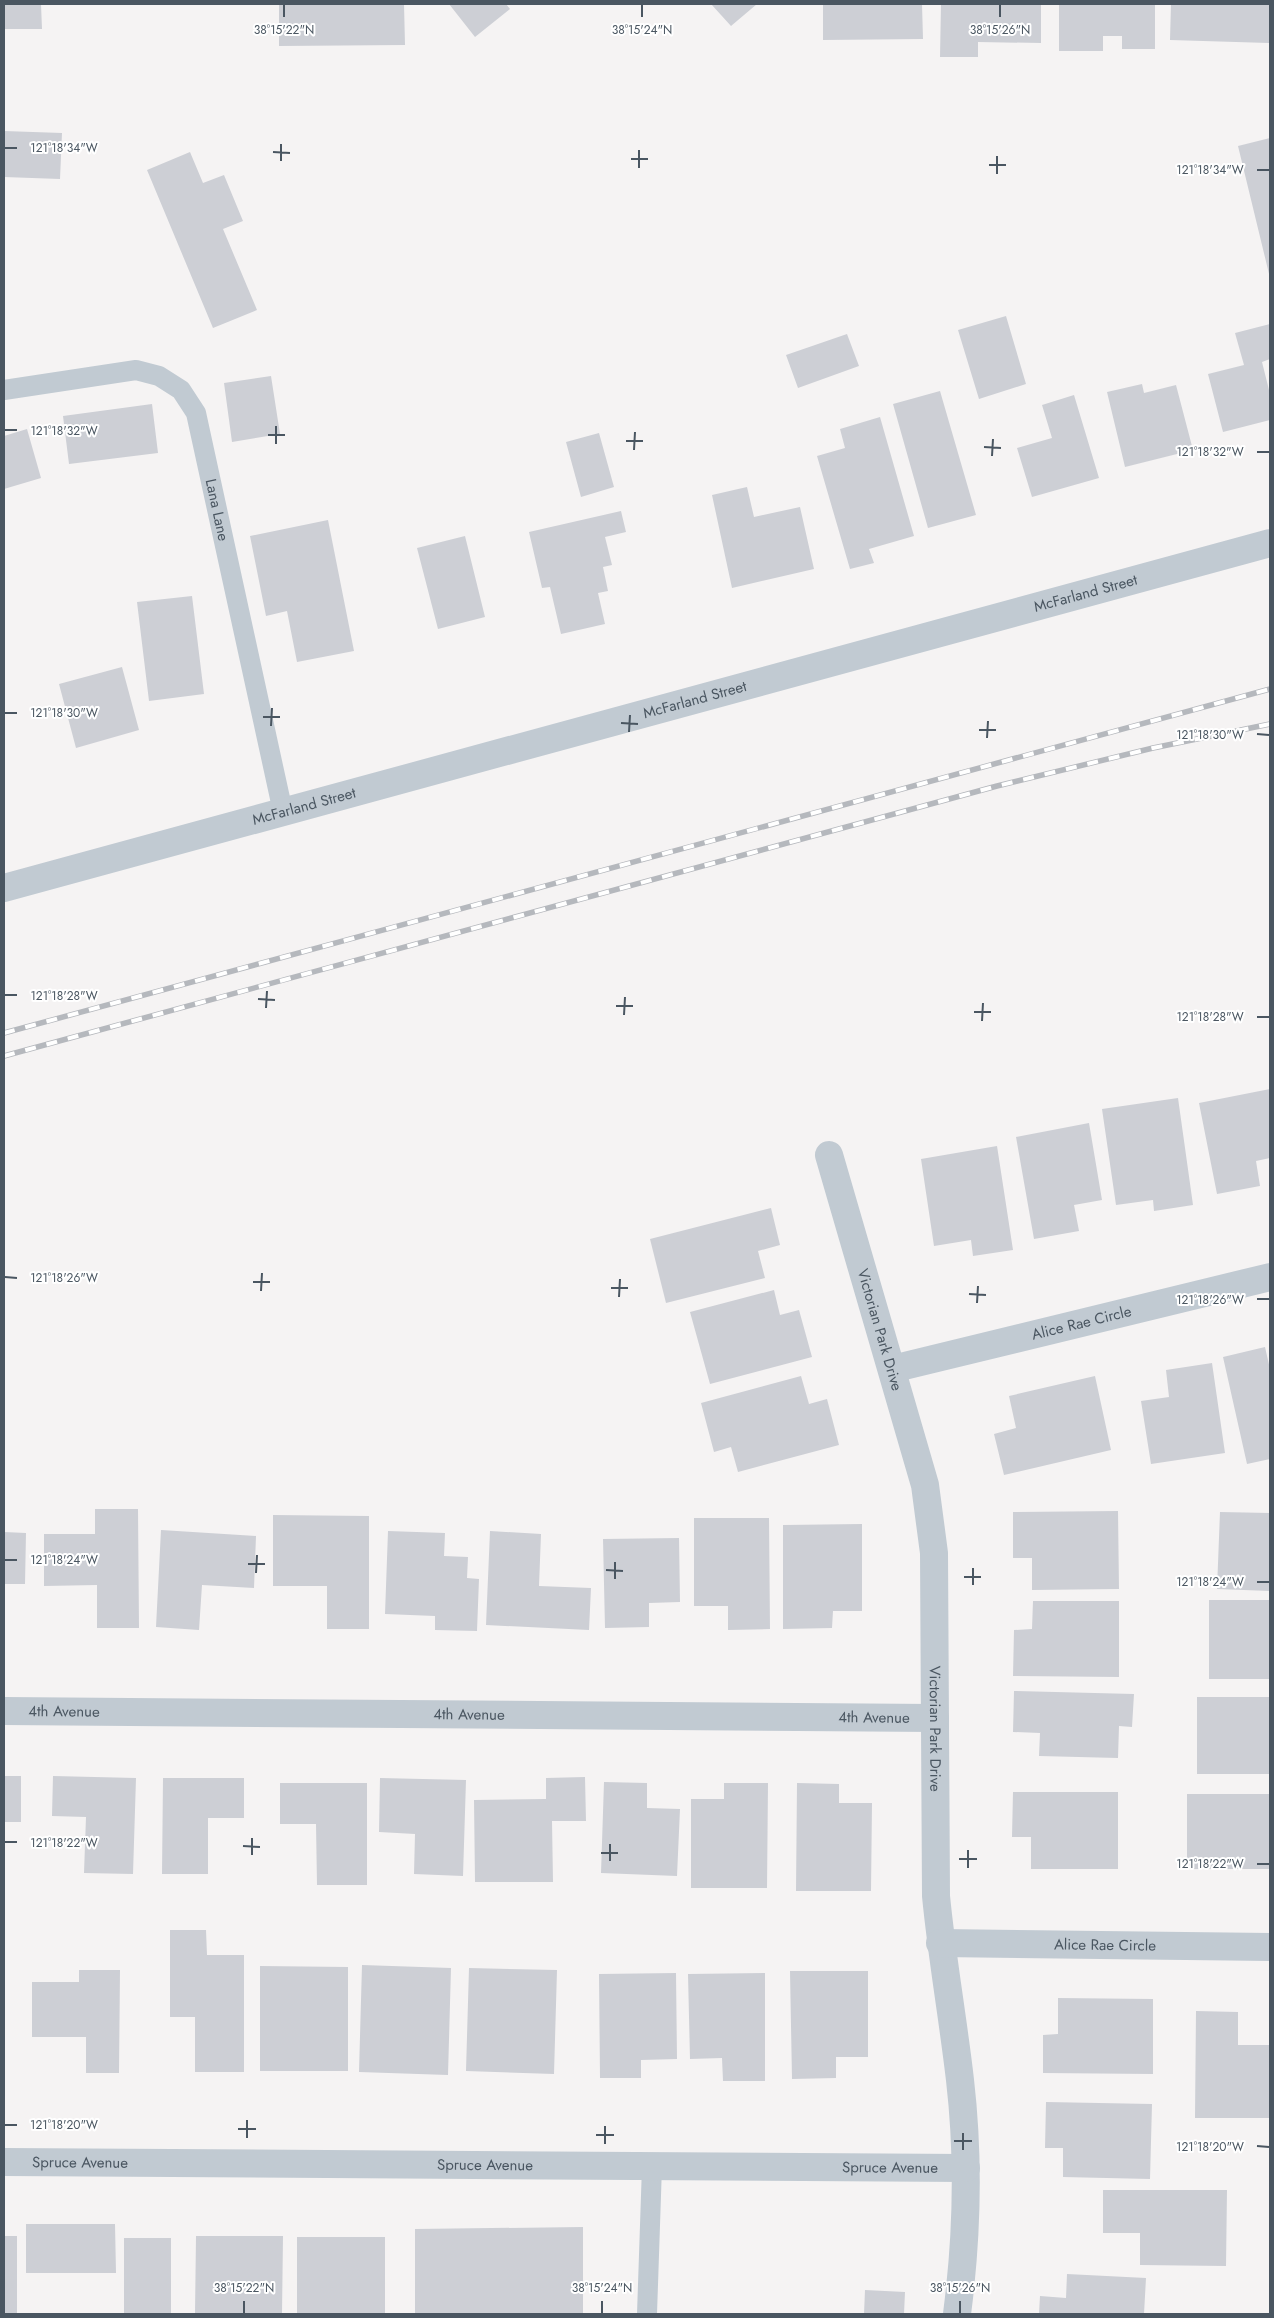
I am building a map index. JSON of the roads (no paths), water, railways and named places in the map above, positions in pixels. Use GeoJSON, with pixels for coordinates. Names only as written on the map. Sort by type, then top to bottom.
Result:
{"type":"FeatureCollection","features":[{"type":"Feature","properties":{"kind":"street","name":"McFarland Street"},"geometry":{"type":"LineString","coordinates":[[4,888],[1270,543]]}},
{"type":"Feature","properties":{"kind":"street","name":"Victorian Park Drive"},"geometry":{"type":"LineString","coordinates":[[829,1155],[925,1485],[934,1553],[936,1896],[940,1944],[960,2081],[966,2168],[964,2264],[957,2314]]}},
{"type":"Feature","properties":{"kind":"street","name":"Alice Rae Circle"},"geometry":{"type":"LineString","coordinates":[[892,1369],[1270,1277]]}},
{"type":"Feature","properties":{"kind":"street","name":"4th Avenue"},"geometry":{"type":"LineString","coordinates":[[4,1711],[935,1718]]}},
{"type":"Feature","properties":{"kind":"street","name":"Alice Rae Circle"},"geometry":{"type":"LineString","coordinates":[[940,1944],[1270,1947]]}},
{"type":"Feature","properties":{"kind":"street","name":"Spruce Avenue"},"geometry":{"type":"LineString","coordinates":[[4,2162],[966,2168]]}},
{"type":"Feature","properties":{"kind":"lane","name":"Lana Lane"},"geometry":{"type":"LineString","coordinates":[[4,390],[136,370],[159,376],[181,390],[196,413],[283,812]]}},
{"type":"Feature","properties":{"kind":"lane"},"geometry":{"type":"LineString","coordinates":[[647,2314],[652,2166]]}},
{"type":"Feature","properties":{"kind":"railway"},"geometry":{"type":"LineString","coordinates":[[4,1033],[1270,689]]}},
{"type":"Feature","properties":{"kind":"railway"},"geometry":{"type":"LineString","coordinates":[[4,1056],[997,786],[1153,748],[1270,724]]}}]}
